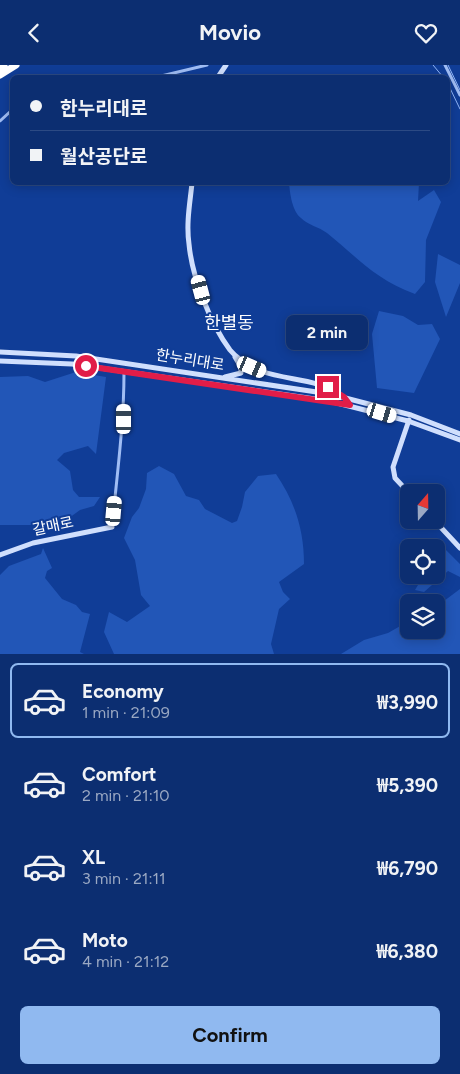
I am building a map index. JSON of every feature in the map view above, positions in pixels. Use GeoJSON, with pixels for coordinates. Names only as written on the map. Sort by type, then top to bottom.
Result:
{"type":"FeatureCollection","features":[{"type":"Feature","properties":{"kind":"highway"},"geometry":{"type":"LineString","coordinates":[[0,67],[4,65]]}},
{"type":"Feature","properties":{"kind":"highway"},"geometry":{"type":"LineString","coordinates":[[0,75],[16,65]]}},
{"type":"Feature","properties":{"kind":"street"},"geometry":{"type":"LineString","coordinates":[[165,75],[207,65]]}},
{"type":"Feature","properties":{"kind":"street"},"geometry":{"type":"LineString","coordinates":[[445,65],[460,95]]}},
{"type":"Feature","properties":{"kind":"street"},"geometry":{"type":"LineString","coordinates":[[0,121],[10,112]]}},
{"type":"Feature","properties":{"kind":"street"},"geometry":{"type":"LineString","coordinates":[[192,185],[188,222],[189,245],[206,304],[241,367],[241,373],[222,378]]}},
{"type":"Feature","properties":{"kind":"street"},"geometry":{"type":"LineString","coordinates":[[231,351],[240,359],[264,372],[317,382],[344,397],[350,405]]}},
{"type":"Feature","properties":{"kind":"street","name":"한누리대로"},"geometry":{"type":"LineString","coordinates":[[0,352],[76,356],[344,397],[411,415],[460,434]]}},
{"type":"Feature","properties":{"kind":"street","name":"한누리대로"},"geometry":{"type":"LineString","coordinates":[[0,361],[72,364],[350,405],[408,421],[460,440]]}},
{"type":"Feature","properties":{"kind":"street"},"geometry":{"type":"LineString","coordinates":[[112,527],[116,473],[124,419],[124,371]]}},
{"type":"Feature","properties":{"kind":"street"},"geometry":{"type":"LineString","coordinates":[[401,484],[396,478],[393,467],[411,415]]}},
{"type":"Feature","properties":{"kind":"street","name":"갈매로"},"geometry":{"type":"LineString","coordinates":[[0,555],[33,543],[112,527]]}},
{"type":"Feature","properties":{"kind":"street"},"geometry":{"type":"LineString","coordinates":[[442,529],[460,549]]}},
{"type":"Feature","properties":{"kind":"shaded area"},"geometry":{"type":"Polygon","coordinates":[[[289,185],[419,185],[418,201],[434,190],[441,202],[426,240],[425,282],[415,294],[389,282],[358,260],[327,233],[304,220],[295,211],[289,185]]]}},
{"type":"Feature","properties":{"kind":"shaded area"},"geometry":{"type":"Polygon","coordinates":[[[438,254],[460,265],[460,283],[446,317],[435,282],[438,254]]]}},
{"type":"Feature","properties":{"kind":"shaded area"},"geometry":{"type":"Polygon","coordinates":[[[379,311],[403,316],[418,325],[432,324],[440,339],[414,393],[377,388],[372,334],[379,311]]]}},
{"type":"Feature","properties":{"kind":"shaded area"},"geometry":{"type":"Polygon","coordinates":[[[76,372],[106,377],[96,454],[88,446],[64,453],[57,460],[70,471],[73,490],[79,497],[100,497],[94,506],[80,510],[69,518],[48,519],[39,525],[0,525],[0,377],[28,376],[45,382],[76,372]]]}},
{"type":"Feature","properties":{"kind":"shaded area"},"geometry":{"type":"Polygon","coordinates":[[[159,466],[174,474],[186,496],[199,500],[205,509],[232,523],[237,521],[245,492],[258,476],[276,474],[283,485],[293,506],[300,528],[304,564],[279,582],[283,592],[290,599],[279,609],[271,644],[274,654],[114,654],[104,632],[109,612],[127,622],[150,606],[141,595],[135,560],[124,538],[146,489],[147,473],[159,466]]]}},
{"type":"Feature","properties":{"kind":"shaded area"},"geometry":{"type":"Polygon","coordinates":[[[43,548],[52,568],[47,571],[45,578],[62,599],[76,605],[82,612],[90,614],[80,652],[84,654],[0,654],[0,575],[9,566],[41,554],[43,548]]]}},
{"type":"Feature","properties":{"kind":"shaded area"},"geometry":{"type":"Polygon","coordinates":[[[445,549],[460,564],[460,577],[448,571],[445,574],[445,549]]]}},
{"type":"Feature","properties":{"kind":"shaded area"},"geometry":{"type":"Polygon","coordinates":[[[419,584],[433,584],[424,592],[415,590],[419,584]]]}},
{"type":"Feature","properties":{"kind":"shaded area"},"geometry":{"type":"Polygon","coordinates":[[[460,589],[460,654],[341,654],[364,640],[388,633],[400,626],[400,639],[445,639],[445,600],[460,589]]]}},
{"type":"Feature","properties":{"kind":"waterway"},"geometry":{"type":"LineString","coordinates":[[433,65],[441,75]]}},
{"type":"Feature","properties":{"kind":"waterway"},"geometry":{"type":"LineString","coordinates":[[448,65],[460,90]]}},
{"type":"Feature","properties":{"kind":"waterway"},"geometry":{"type":"LineString","coordinates":[[450,88],[460,109]]}},
{"type":"Feature","properties":{"kind":"district","name":"한별동"},"geometry":{"type":"Point","coordinates":[229,323]}},
{"type":"Feature","properties":{"kind":"route"},"geometry":{"type":"LineString","coordinates":[[86,366],[350,405],[344,397],[328,387]]}}]}
